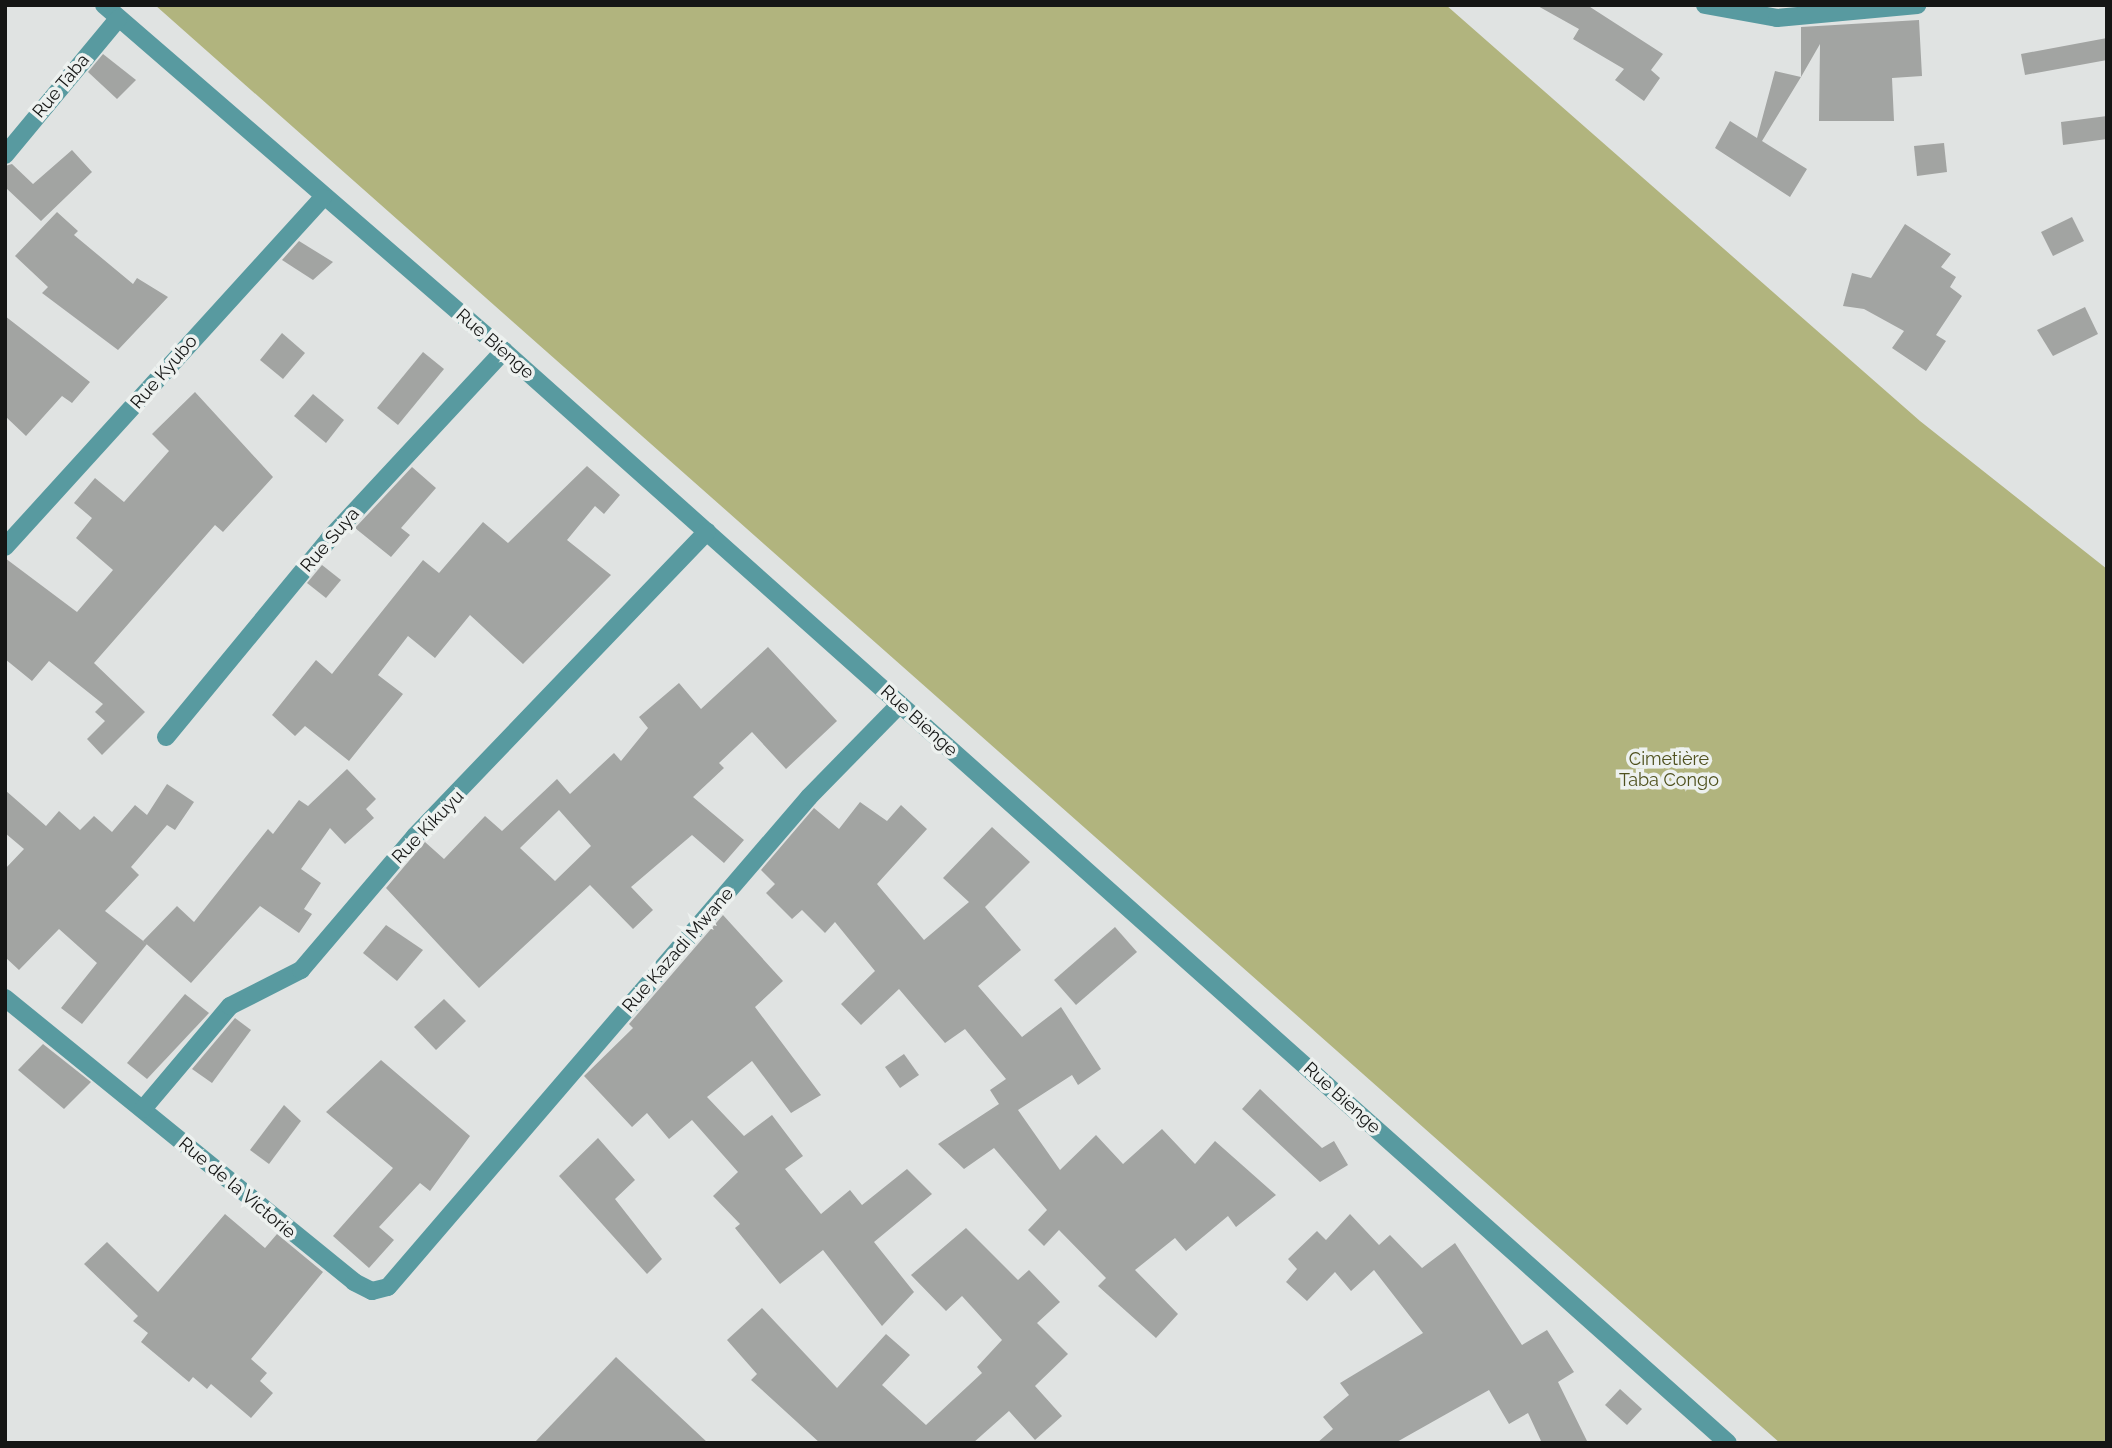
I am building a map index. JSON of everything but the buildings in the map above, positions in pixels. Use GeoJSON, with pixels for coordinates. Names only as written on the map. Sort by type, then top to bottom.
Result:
{"type":"FeatureCollection","features":[{"type":"Feature","properties":{"kind":"street","name":"Rue Bienge"},"geometry":{"type":"LineString","coordinates":[[104,5],[323,198],[504,351],[1728,1443]]}},
{"type":"Feature","properties":{"kind":"street"},"geometry":{"type":"LineString","coordinates":[[1705,5],[1768,18],[1917,5]]}},
{"type":"Feature","properties":{"kind":"street","name":"Rue Taba"},"geometry":{"type":"LineString","coordinates":[[5,155],[118,19]]}},
{"type":"Feature","properties":{"kind":"street","name":"Rue Kyubo"},"geometry":{"type":"LineString","coordinates":[[5,547],[323,198]]}},
{"type":"Feature","properties":{"kind":"street","name":"Rue Suya"},"geometry":{"type":"LineString","coordinates":[[166,737],[329,539],[504,351]]}},
{"type":"Feature","properties":{"kind":"street","name":"Rue Kikuyu"},"geometry":{"type":"LineString","coordinates":[[143,1109],[230,1006],[301,970],[415,836],[707,532]]}},
{"type":"Feature","properties":{"kind":"street","name":"Rue Kazadi Mwane"},"geometry":{"type":"LineString","coordinates":[[462,1202],[810,797],[900,704]]}},
{"type":"Feature","properties":{"kind":"street","name":"Rue de la Victorie"},"geometry":{"type":"LineString","coordinates":[[5,998],[143,1109],[288,1232],[372,1291],[388,1287],[462,1202]]}},
{"type":"Feature","properties":{"kind":"green space","name":"Cimetière Taba Congo"},"geometry":{"type":"Polygon","coordinates":[[[155,5],[1446,5],[1920,421],[2107,569],[2107,1442],[1780,1443],[155,5]]]}}]}
